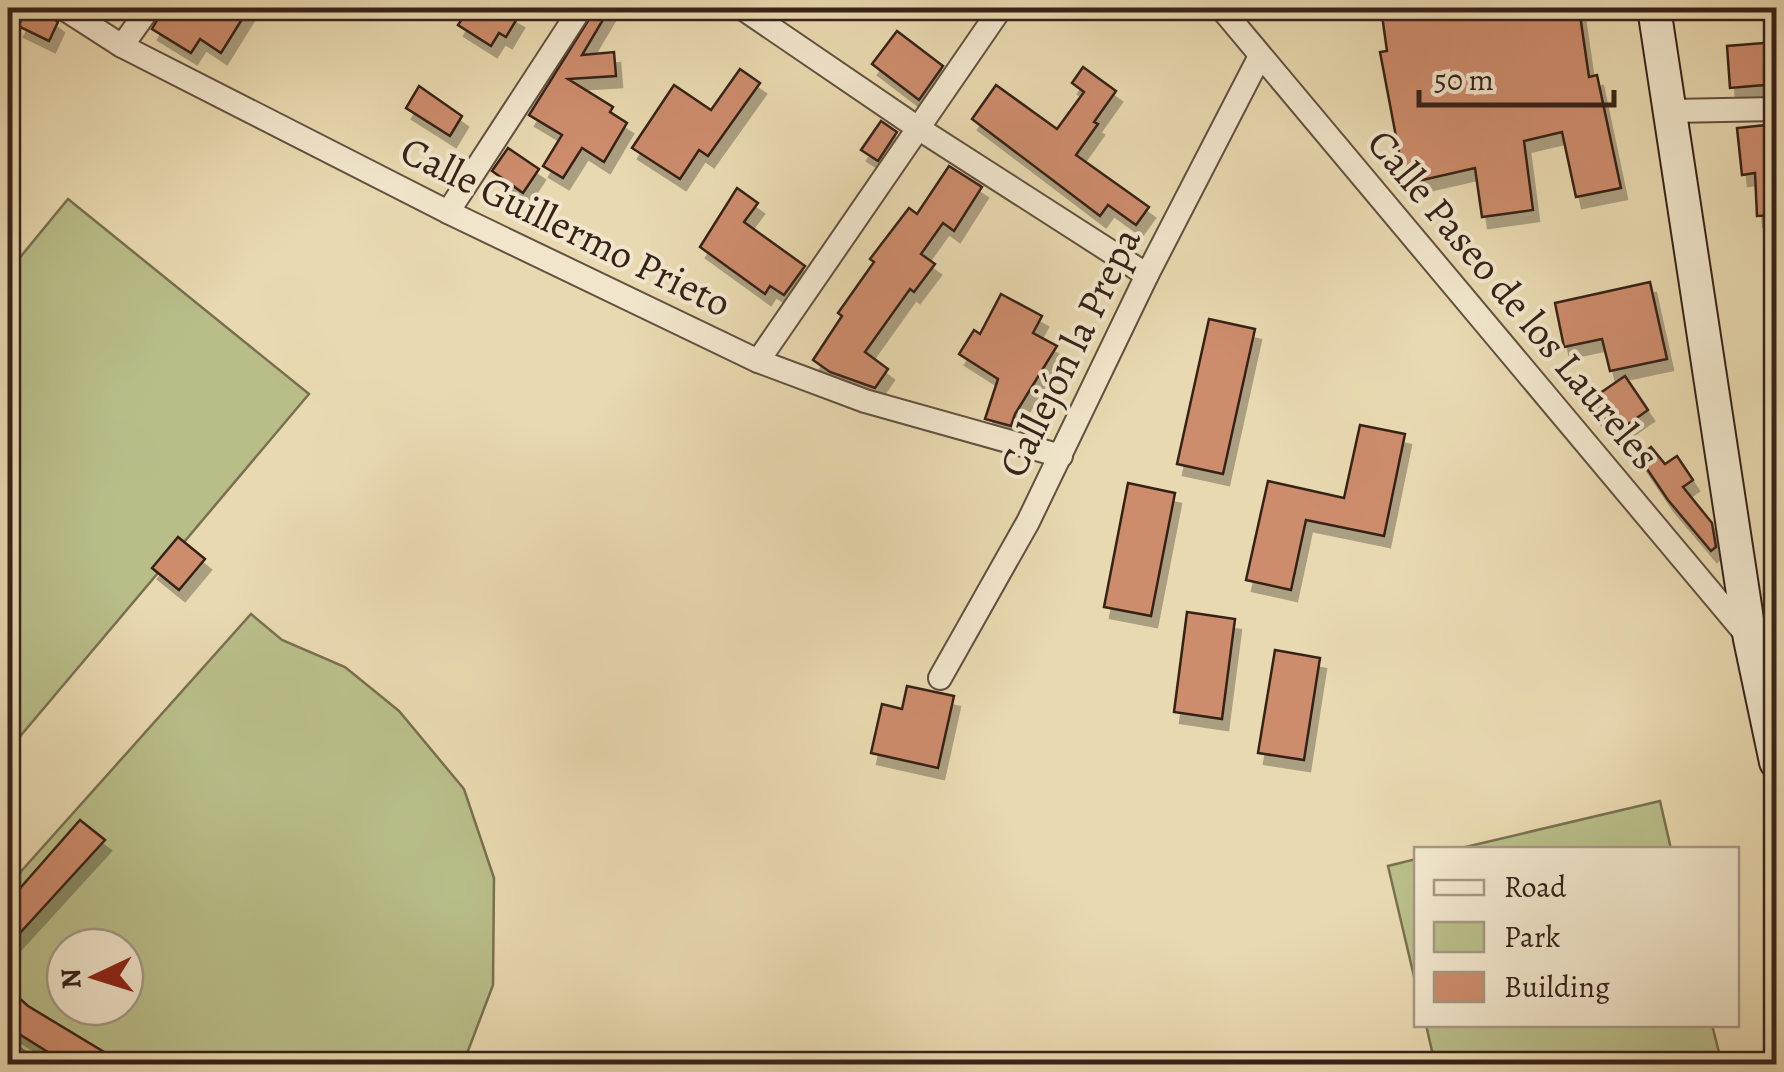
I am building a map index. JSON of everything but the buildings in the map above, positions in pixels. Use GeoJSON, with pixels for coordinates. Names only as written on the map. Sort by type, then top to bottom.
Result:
{"type":"FeatureCollection","features":[{"type":"Feature","properties":{"kind":"main road"},"geometry":{"type":"LineString","coordinates":[[1654,8],[1763,642],[1775,743]]}},
{"type":"Feature","properties":{"kind":"street","name":"Calle Guillermo Prieto"},"geometry":{"type":"LineString","coordinates":[[62,8],[122,46],[448,212],[758,361],[865,400],[1061,456]]}},
{"type":"Feature","properties":{"kind":"street"},"geometry":{"type":"LineString","coordinates":[[122,46],[149,8]]}},
{"type":"Feature","properties":{"kind":"street"},"geometry":{"type":"LineString","coordinates":[[448,212],[581,8]]}},
{"type":"Feature","properties":{"kind":"street"},"geometry":{"type":"LineString","coordinates":[[742,8],[918,128],[1147,275]]}},
{"type":"Feature","properties":{"kind":"street"},"geometry":{"type":"LineString","coordinates":[[758,361],[1001,8]]}},
{"type":"Feature","properties":{"kind":"street","name":"Calle Paseo de los Laureles"},"geometry":{"type":"LineString","coordinates":[[1221,8],[1763,642]]}},
{"type":"Feature","properties":{"kind":"street","name":"Callejón la Prepa"},"geometry":{"type":"LineString","coordinates":[[940,678],[1028,522],[1147,275],[1260,56]]}},
{"type":"Feature","properties":{"kind":"street"},"geometry":{"type":"LineString","coordinates":[[1671,111],[1776,110]]}},
{"type":"Feature","properties":{"kind":"green space"},"geometry":{"type":"Polygon","coordinates":[[[68,199],[309,394],[17,740],[8,732],[8,272],[68,199]]]}},
{"type":"Feature","properties":{"kind":"green space"},"geometry":{"type":"Polygon","coordinates":[[[251,614],[282,640],[345,667],[399,711],[464,789],[494,878],[493,985],[463,1064],[44,1064],[8,1040],[8,886],[251,614]]]}},
{"type":"Feature","properties":{"kind":"green space"},"geometry":{"type":"Polygon","coordinates":[[[1660,801],[1671,847],[1465,847],[1660,801]]]}},
{"type":"Feature","properties":{"kind":"green space"},"geometry":{"type":"Polygon","coordinates":[[[1414,860],[1414,976],[1388,866],[1414,860]]]}},
{"type":"Feature","properties":{"kind":"green space"},"geometry":{"type":"Polygon","coordinates":[[[1426,1027],[1713,1027],[1722,1064],[1435,1064],[1426,1027]]]}}]}
